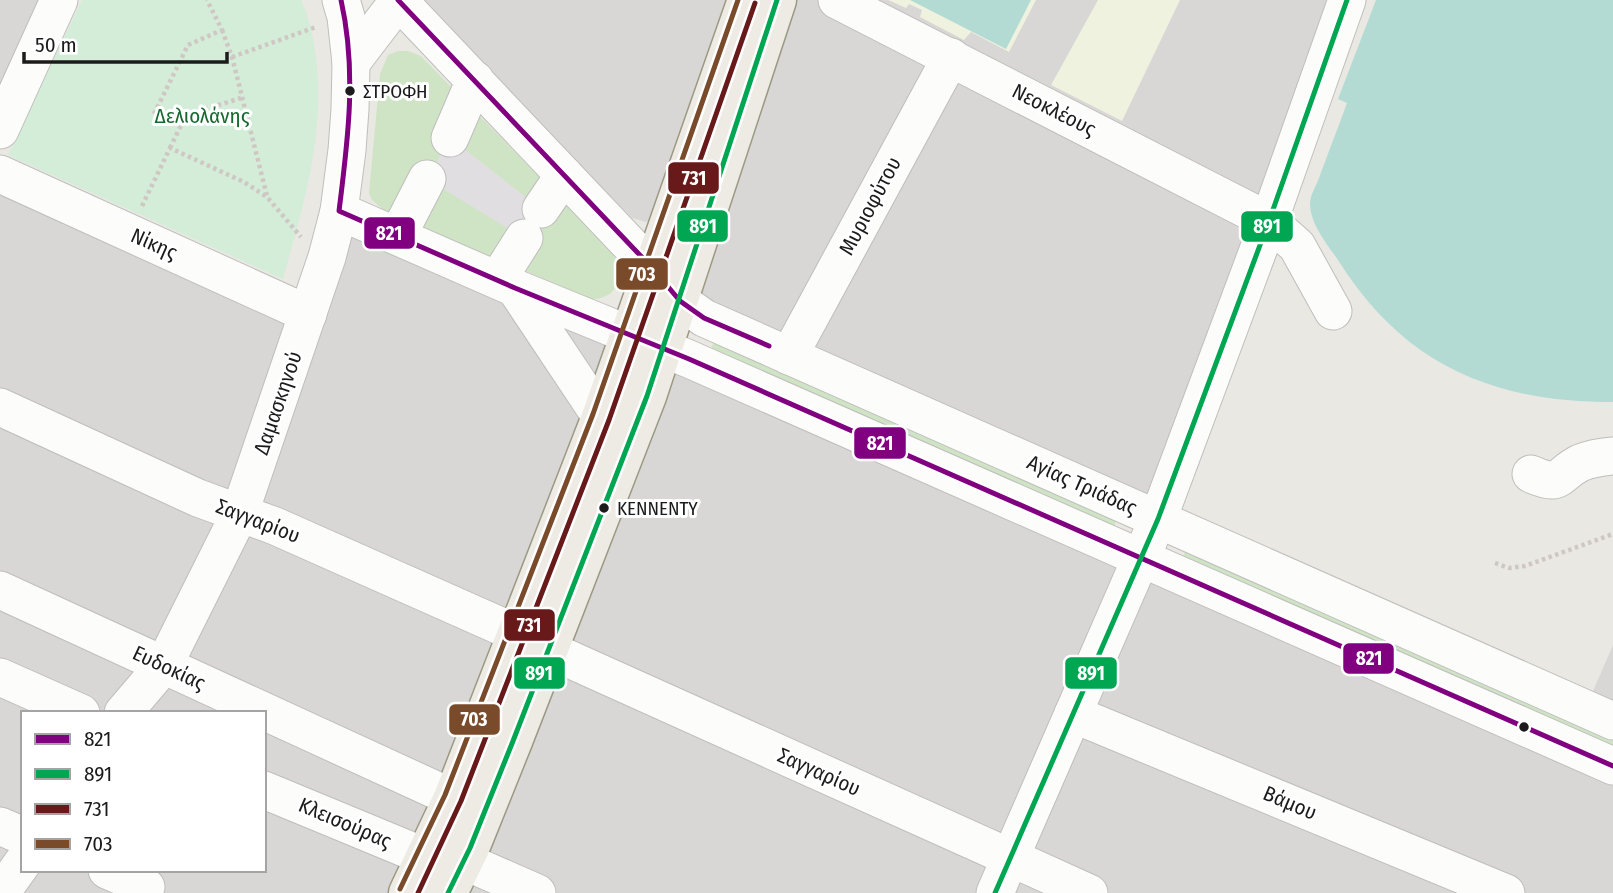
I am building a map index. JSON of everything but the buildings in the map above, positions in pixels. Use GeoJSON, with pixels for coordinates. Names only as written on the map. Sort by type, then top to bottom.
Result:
{"type":"FeatureCollection","features":[{"type":"Feature","properties":{"kind":"main road"},"geometry":{"type":"LineString","coordinates":[[408,893],[532,642],[647,343],[654,270],[747,0]]}},
{"type":"Feature","properties":{"kind":"main road"},"geometry":{"type":"LineString","coordinates":[[456,877],[601,417],[647,343],[692,309],[778,0]]}},
{"type":"Feature","properties":{"kind":"street"},"geometry":{"type":"LineString","coordinates":[[0,130],[59,0]]}},
{"type":"Feature","properties":{"kind":"street"},"geometry":{"type":"LineString","coordinates":[[351,63],[398,0],[692,309]]}},
{"type":"Feature","properties":{"kind":"street","name":"Νεοκλέους"},"geometry":{"type":"LineString","coordinates":[[838,0],[1269,221],[1297,246],[1333,311]]}},
{"type":"Feature","properties":{"kind":"street"},"geometry":{"type":"LineString","coordinates":[[995,893],[1158,519],[1269,221],[1347,0]]}},
{"type":"Feature","properties":{"kind":"street","name":"Δαμασκηνού"},"geometry":{"type":"LineString","coordinates":[[125,711],[164,665],[239,514],[327,257],[339,211],[347,150],[351,63],[343,8]]}},
{"type":"Feature","properties":{"kind":"street","name":"Μυριοφύτου"},"geometry":{"type":"LineString","coordinates":[[789,356],[951,57]]}},
{"type":"Feature","properties":{"kind":"street"},"geometry":{"type":"LineString","coordinates":[[450,138],[475,80]]}},
{"type":"Feature","properties":{"kind":"street","name":"Νίκης"},"geometry":{"type":"LineString","coordinates":[[0,174],[308,314]]}},
{"type":"Feature","properties":{"kind":"street"},"geometry":{"type":"LineString","coordinates":[[564,175],[533,224],[507,284],[601,417]]}},
{"type":"Feature","properties":{"kind":"street"},"geometry":{"type":"LineString","coordinates":[[398,235],[427,179]]}},
{"type":"Feature","properties":{"kind":"street","name":"Αγίας Τριάδας"},"geometry":{"type":"LineString","coordinates":[[339,211],[1142,558],[1613,766]]}},
{"type":"Feature","properties":{"kind":"street","name":"Αγίας Τριάδας"},"geometry":{"type":"LineString","coordinates":[[692,309],[789,356],[1611,715]]}},
{"type":"Feature","properties":{"kind":"street","name":"Σαγγαρίου"},"geometry":{"type":"LineString","coordinates":[[0,407],[198,498],[275,526],[1089,893]]}},
{"type":"Feature","properties":{"kind":"street"},"geometry":{"type":"LineString","coordinates":[[1531,474],[1546,480],[1560,480],[1579,464],[1613,456]]}},
{"type":"Feature","properties":{"kind":"street","name":"Ευδοκίας"},"geometry":{"type":"LineString","coordinates":[[0,590],[264,711]]}},
{"type":"Feature","properties":{"kind":"street"},"geometry":{"type":"LineString","coordinates":[[0,677],[76,711]]}},
{"type":"Feature","properties":{"kind":"street","name":"Ευδοκίας"},"geometry":{"type":"LineString","coordinates":[[266,712],[453,798]]}},
{"type":"Feature","properties":{"kind":"street","name":"Βάμου"},"geometry":{"type":"LineString","coordinates":[[1073,714],[1506,893]]}},
{"type":"Feature","properties":{"kind":"street","name":"Κλεισούρας"},"geometry":{"type":"LineString","coordinates":[[266,791],[426,857]]}},
{"type":"Feature","properties":{"kind":"street"},"geometry":{"type":"LineString","coordinates":[[0,826],[21,835]]}},
{"type":"Feature","properties":{"kind":"street"},"geometry":{"type":"LineString","coordinates":[[1,893],[21,865]]}},
{"type":"Feature","properties":{"kind":"street"},"geometry":{"type":"LineString","coordinates":[[113,872],[148,883]]}},
{"type":"Feature","properties":{"kind":"street"},"geometry":{"type":"LineString","coordinates":[[456,877],[537,893]]}},
{"type":"Feature","properties":{"kind":"path"},"geometry":{"type":"LineString","coordinates":[[207,0],[232,58],[267,197]]}},
{"type":"Feature","properties":{"kind":"path"},"geometry":{"type":"LineString","coordinates":[[232,58],[343,8]]}},
{"type":"Feature","properties":{"kind":"path"},"geometry":{"type":"LineString","coordinates":[[153,114],[188,45],[222,30]]}},
{"type":"Feature","properties":{"kind":"path"},"geometry":{"type":"LineString","coordinates":[[130,232],[186,115],[241,98]]}},
{"type":"Feature","properties":{"kind":"path"},"geometry":{"type":"LineString","coordinates":[[170,148],[244,182],[267,197],[299,236],[327,257]]}},
{"type":"Feature","properties":{"kind":"path"},"geometry":{"type":"LineString","coordinates":[[1495,563],[1509,568],[1525,566],[1613,534]]}},
{"type":"Feature","properties":{"kind":"shaded area"},"geometry":{"type":"Polygon","coordinates":[[[0,0],[47,0],[0,107],[0,0]]]}},
{"type":"Feature","properties":{"kind":"shaded area"},"geometry":{"type":"Polygon","coordinates":[[[423,0],[728,0],[658,218],[646,222],[632,218],[523,108],[423,0]]]}},
{"type":"Feature","properties":{"kind":"shaded area"},"geometry":{"type":"Polygon","coordinates":[[[790,0],[1329,0],[1149,500],[705,304],[697,281],[790,0]]]}},
{"type":"Feature","properties":{"kind":"shaded area"},"geometry":{"type":"Polygon","coordinates":[[[888,0],[1036,0],[1009,52],[971,32],[964,40],[920,17],[922,10],[909,4],[906,8],[888,0]]]}},
{"type":"Feature","properties":{"kind":"shaded area"},"geometry":{"type":"Polygon","coordinates":[[[910,0],[1031,0],[1006,49],[910,0]]]}},
{"type":"Feature","properties":{"kind":"shaded area"},"geometry":{"type":"Polygon","coordinates":[[[1098,0],[1180,0],[1122,121],[1051,85],[1098,0]]]}},
{"type":"Feature","properties":{"kind":"shaded area"},"geometry":{"type":"Polygon","coordinates":[[[1376,0],[1613,0],[1613,402],[1528,395],[1490,385],[1455,370],[1422,351],[1392,326],[1364,296],[1320,233],[1313,219],[1310,200],[1347,103],[1338,99],[1376,0]]]}},
{"type":"Feature","properties":{"kind":"shaded area"},"geometry":{"type":"Polygon","coordinates":[[[450,138],[541,209],[524,238],[427,179],[450,138]]]}},
{"type":"Feature","properties":{"kind":"shaded area"},"geometry":{"type":"Polygon","coordinates":[[[0,181],[318,324],[351,226],[616,343],[520,596],[391,893],[0,893],[0,181]]]}},
{"type":"Feature","properties":{"kind":"shaded area"},"geometry":{"type":"Polygon","coordinates":[[[688,367],[1613,785],[1613,893],[460,893],[667,375],[688,367]]]}},
{"type":"Feature","properties":{"kind":"shaded area"},"geometry":{"type":"Polygon","coordinates":[[[1613,645],[1613,709],[1590,698],[1613,645]]]}},
{"type":"Feature","properties":{"kind":"green space","name":"Δελιολάνης"},"geometry":{"type":"Polygon","coordinates":[[[82,0],[301,0],[309,21],[316,57],[318,115],[311,170],[283,279],[8,155],[82,0]]]}},
{"type":"Feature","properties":{"kind":"green space"},"geometry":{"type":"Polygon","coordinates":[[[408,51],[421,56],[609,248],[617,264],[618,273],[618,281],[610,293],[592,299],[386,212],[372,200],[369,193],[380,74],[388,55],[408,51]]]}},
{"type":"Feature","properties":{"kind":"green space"},"geometry":{"type":"Polygon","coordinates":[[[716,337],[1119,514],[1113,529],[710,351],[716,337]]]}},
{"type":"Feature","properties":{"kind":"green space"},"geometry":{"type":"Polygon","coordinates":[[[1188,545],[1613,732],[1613,750],[1182,559],[1188,545]]]}},
{"type":"Feature","properties":{"kind":"transit line","name":"821"},"geometry":{"type":"LineString","coordinates":[[341,0],[350,79],[348,132],[339,211],[515,288],[689,359],[1613,766]]}},
{"type":"Feature","properties":{"kind":"transit line","name":"821"},"geometry":{"type":"LineString","coordinates":[[398,0],[654,270],[680,301],[704,318],[769,346]]}},
{"type":"Feature","properties":{"kind":"transit line","name":"703"},"geometry":{"type":"LineString","coordinates":[[400,889],[445,795],[593,414],[738,0]]}},
{"type":"Feature","properties":{"kind":"transit line","name":"891"},"geometry":{"type":"LineString","coordinates":[[448,893],[470,848],[513,741],[647,396],[777,0]]}},
{"type":"Feature","properties":{"kind":"transit line","name":"891"},"geometry":{"type":"LineString","coordinates":[[995,893],[1158,519],[1269,221],[1347,0]]}},
{"type":"Feature","properties":{"kind":"transit line","name":"731"},"geometry":{"type":"LineString","coordinates":[[418,893],[461,801],[609,420],[755,3]]}},
{"type":"Feature","properties":{"kind":"place","name":"ΣΤΡΟΦΗ"},"geometry":{"type":"Point","coordinates":[350,91]}},
{"type":"Feature","properties":{"kind":"place","name":"ΚΕΝΝΕΝΤΥ"},"geometry":{"type":"Point","coordinates":[604,508]}}]}
